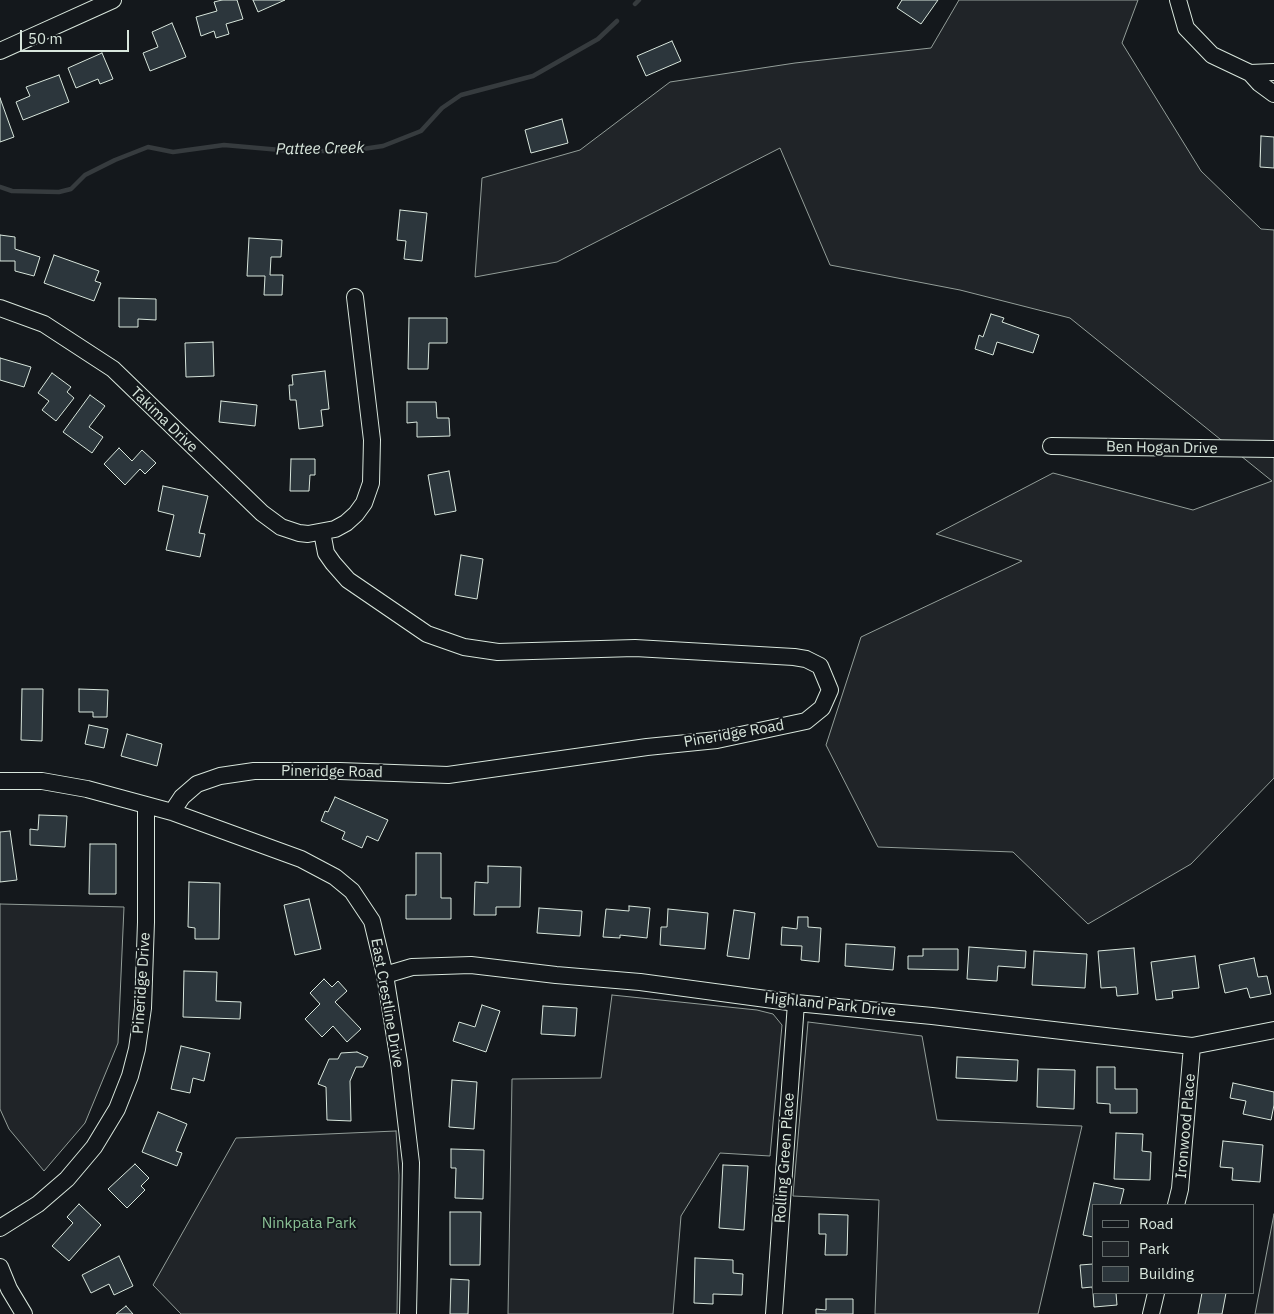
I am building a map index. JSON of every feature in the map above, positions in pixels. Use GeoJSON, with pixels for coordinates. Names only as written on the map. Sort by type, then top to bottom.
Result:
{"type":"FeatureCollection","features":[{"type":"Feature","properties":{"kind":"street"},"geometry":{"type":"LineString","coordinates":[[0,51],[113,0]]}},
{"type":"Feature","properties":{"kind":"street"},"geometry":{"type":"LineString","coordinates":[[1178,0],[1186,28],[1212,55],[1250,73],[1274,94]]}},
{"type":"Feature","properties":{"kind":"street"},"geometry":{"type":"LineString","coordinates":[[1250,73],[1274,72]]}},
{"type":"Feature","properties":{"kind":"street","name":"Takima Drive"},"geometry":{"type":"LineString","coordinates":[[0,308],[44,324],[112,369],[177,433],[273,522],[299,533],[322,532],[341,526],[356,514],[368,497],[371,482],[372,440],[355,297]]}},
{"type":"Feature","properties":{"kind":"street","name":"Ben Hogan Drive"},"geometry":{"type":"LineString","coordinates":[[1050,446],[1274,450]]}},
{"type":"Feature","properties":{"kind":"street","name":"Pineridge Road"},"geometry":{"type":"LineString","coordinates":[[172,812],[182,797],[198,784],[220,776],[254,771],[448,774],[528,765],[647,747],[717,740],[806,721],[822,708],[830,690],[820,666],[806,659],[794,657],[635,648],[498,652],[464,647],[427,634],[348,580],[326,553],[322,532]]}},
{"type":"Feature","properties":{"kind":"street","name":"East Crestline Drive"},"geometry":{"type":"LineString","coordinates":[[0,781],[42,782],[87,788],[172,812],[302,860],[335,877],[352,891],[372,922],[385,974],[399,1062],[411,1163],[408,1314]]}},
{"type":"Feature","properties":{"kind":"street","name":"Pineridge Drive"},"geometry":{"type":"LineString","coordinates":[[0,1228],[38,1204],[67,1179],[94,1147],[117,1110],[130,1076],[144,1008],[146,805]]}},
{"type":"Feature","properties":{"kind":"street","name":"Highland Park Drive"},"geometry":{"type":"LineString","coordinates":[[385,974],[412,967],[471,965],[640,982],[796,1003],[932,1016],[1192,1046],[1274,1030]]}},
{"type":"Feature","properties":{"kind":"street","name":"Rolling Green Place"},"geometry":{"type":"LineString","coordinates":[[774,1314],[796,1003]]}},
{"type":"Feature","properties":{"kind":"street","name":"Ironwood Place"},"geometry":{"type":"LineString","coordinates":[[1176,1204],[1180,1189],[1192,1046]]}},
{"type":"Feature","properties":{"kind":"street"},"geometry":{"type":"LineString","coordinates":[[0,1267],[9,1288],[24,1314]]}},
{"type":"Feature","properties":{"kind":"street"},"geometry":{"type":"LineString","coordinates":[[1152,1314],[1156,1294]]}},
{"type":"Feature","properties":{"kind":"green space"},"geometry":{"type":"Polygon","coordinates":[[[959,0],[1138,0],[1122,43],[1201,171],[1261,229],[1274,230],[1274,778],[1191,864],[1088,924],[1013,852],[878,847],[826,745],[861,637],[1022,561],[936,534],[1053,473],[1193,510],[1272,481],[1070,318],[960,290],[830,265],[780,148],[557,262],[475,277],[482,178],[580,150],[670,82],[795,63],[931,48],[959,0]]]}},
{"type":"Feature","properties":{"kind":"green space"},"geometry":{"type":"Polygon","coordinates":[[[0,904],[124,907],[118,1043],[85,1123],[44,1171],[9,1129],[0,1109],[0,904]]]}},
{"type":"Feature","properties":{"kind":"green space"},"geometry":{"type":"Polygon","coordinates":[[[612,995],[757,1010],[773,1014],[782,1025],[770,1156],[720,1153],[681,1216],[673,1314],[508,1314],[512,1079],[601,1078],[612,995]]]}},
{"type":"Feature","properties":{"kind":"green space"},"geometry":{"type":"Polygon","coordinates":[[[808,1022],[922,1036],[937,1120],[1082,1126],[1038,1314],[875,1314],[879,1200],[793,1196],[808,1022]]]}},
{"type":"Feature","properties":{"kind":"green space","name":"Ninkpata Park"},"geometry":{"type":"Polygon","coordinates":[[[396,1131],[399,1175],[397,1314],[181,1314],[153,1285],[236,1138],[396,1131]]]}},
{"type":"Feature","properties":{"kind":"green space"},"geometry":{"type":"Polygon","coordinates":[[[1274,1214],[1274,1314],[1255,1314],[1274,1214]]]}},
{"type":"Feature","properties":{"kind":"building"},"geometry":{"type":"Polygon","coordinates":[[[237,0],[243,19],[226,24],[229,34],[216,38],[214,31],[201,36],[196,17],[217,11],[214,2],[237,0]]]}},
{"type":"Feature","properties":{"kind":"building"},"geometry":{"type":"Polygon","coordinates":[[[253,0],[285,0],[258,12],[253,0]]]}},
{"type":"Feature","properties":{"kind":"building"},"geometry":{"type":"Polygon","coordinates":[[[902,0],[938,0],[921,24],[897,8],[902,0]]]}},
{"type":"Feature","properties":{"kind":"building"},"geometry":{"type":"Polygon","coordinates":[[[172,23],[186,57],[150,71],[143,53],[158,47],[152,32],[172,23]]]}},
{"type":"Feature","properties":{"kind":"building"},"geometry":{"type":"Polygon","coordinates":[[[672,41],[681,61],[646,76],[637,56],[672,41]]]}},
{"type":"Feature","properties":{"kind":"building"},"geometry":{"type":"Polygon","coordinates":[[[102,53],[113,79],[100,84],[98,79],[76,88],[68,68],[102,53]]]}},
{"type":"Feature","properties":{"kind":"building"},"geometry":{"type":"Polygon","coordinates":[[[59,75],[69,102],[23,120],[16,102],[30,96],[26,87],[59,75]]]}},
{"type":"Feature","properties":{"kind":"building"},"geometry":{"type":"Polygon","coordinates":[[[0,98],[14,137],[0,142],[0,98]]]}},
{"type":"Feature","properties":{"kind":"building"},"geometry":{"type":"Polygon","coordinates":[[[562,119],[568,143],[531,153],[525,130],[562,119]]]}},
{"type":"Feature","properties":{"kind":"building"},"geometry":{"type":"Polygon","coordinates":[[[1261,136],[1274,137],[1274,168],[1260,167],[1261,136]]]}},
{"type":"Feature","properties":{"kind":"building"},"geometry":{"type":"Polygon","coordinates":[[[400,210],[427,213],[422,261],[404,259],[406,241],[397,240],[400,210]]]}},
{"type":"Feature","properties":{"kind":"building"},"geometry":{"type":"Polygon","coordinates":[[[0,235],[15,237],[15,249],[40,257],[34,276],[15,271],[15,261],[0,261],[0,235]]]}},
{"type":"Feature","properties":{"kind":"building"},"geometry":{"type":"Polygon","coordinates":[[[249,238],[282,240],[281,257],[271,257],[270,275],[283,275],[282,295],[264,295],[265,276],[247,276],[249,238]]]}},
{"type":"Feature","properties":{"kind":"building"},"geometry":{"type":"Polygon","coordinates":[[[54,255],[99,271],[95,281],[101,283],[94,301],[44,283],[54,255]]]}},
{"type":"Feature","properties":{"kind":"building"},"geometry":{"type":"Polygon","coordinates":[[[119,298],[156,299],[156,320],[138,319],[138,327],[119,327],[119,298]]]}},
{"type":"Feature","properties":{"kind":"building"},"geometry":{"type":"Polygon","coordinates":[[[991,314],[1004,318],[1002,322],[1039,335],[1033,353],[997,342],[993,355],[975,349],[979,335],[983,337],[991,314]]]}},
{"type":"Feature","properties":{"kind":"building"},"geometry":{"type":"Polygon","coordinates":[[[409,318],[447,318],[447,343],[429,343],[428,369],[408,369],[409,318]]]}},
{"type":"Feature","properties":{"kind":"building"},"geometry":{"type":"Polygon","coordinates":[[[213,342],[214,376],[186,377],[185,343],[213,342]]]}},
{"type":"Feature","properties":{"kind":"building"},"geometry":{"type":"Polygon","coordinates":[[[0,358],[31,367],[24,387],[0,380],[0,358]]]}},
{"type":"Feature","properties":{"kind":"building"},"geometry":{"type":"Polygon","coordinates":[[[325,371],[329,409],[321,410],[323,426],[299,429],[296,400],[290,400],[289,385],[293,385],[292,375],[325,371]]]}},
{"type":"Feature","properties":{"kind":"building"},"geometry":{"type":"Polygon","coordinates":[[[52,373],[71,387],[67,392],[74,398],[56,421],[42,410],[49,401],[38,393],[52,373]]]}},
{"type":"Feature","properties":{"kind":"building"},"geometry":{"type":"Polygon","coordinates":[[[90,395],[105,406],[89,427],[103,437],[92,453],[63,432],[90,395]]]}},
{"type":"Feature","properties":{"kind":"building"},"geometry":{"type":"Polygon","coordinates":[[[221,401],[257,405],[255,426],[219,422],[221,401]]]}},
{"type":"Feature","properties":{"kind":"building"},"geometry":{"type":"Polygon","coordinates":[[[407,402],[436,402],[437,418],[449,418],[450,436],[417,437],[417,422],[407,423],[407,402]]]}},
{"type":"Feature","properties":{"kind":"building"},"geometry":{"type":"Polygon","coordinates":[[[119,448],[132,461],[142,450],[156,463],[145,474],[140,469],[125,485],[104,464],[119,448]]]}},
{"type":"Feature","properties":{"kind":"building"},"geometry":{"type":"Polygon","coordinates":[[[291,459],[315,459],[315,475],[310,475],[309,491],[290,491],[291,459]]]}},
{"type":"Feature","properties":{"kind":"building"},"geometry":{"type":"Polygon","coordinates":[[[449,471],[456,511],[435,515],[428,475],[449,471]]]}},
{"type":"Feature","properties":{"kind":"building"},"geometry":{"type":"Polygon","coordinates":[[[163,486],[208,496],[199,533],[205,534],[200,557],[166,550],[174,515],[158,511],[163,486]]]}},
{"type":"Feature","properties":{"kind":"building"},"geometry":{"type":"Polygon","coordinates":[[[461,555],[483,559],[477,599],[455,595],[461,555]]]}},
{"type":"Feature","properties":{"kind":"building"},"geometry":{"type":"Polygon","coordinates":[[[22,689],[43,689],[42,741],[21,740],[22,689]]]}},
{"type":"Feature","properties":{"kind":"building"},"geometry":{"type":"Polygon","coordinates":[[[79,689],[108,690],[107,717],[93,717],[93,712],[79,712],[79,689]]]}},
{"type":"Feature","properties":{"kind":"building"},"geometry":{"type":"Polygon","coordinates":[[[89,725],[108,729],[104,748],[85,744],[89,725]]]}},
{"type":"Feature","properties":{"kind":"building"},"geometry":{"type":"Polygon","coordinates":[[[127,734],[162,744],[157,766],[121,756],[127,734]]]}},
{"type":"Feature","properties":{"kind":"building"},"geometry":{"type":"Polygon","coordinates":[[[335,797],[388,820],[378,841],[367,836],[362,848],[342,839],[345,832],[321,821],[325,811],[328,812],[335,797]]]}},
{"type":"Feature","properties":{"kind":"building"},"geometry":{"type":"Polygon","coordinates":[[[39,815],[67,816],[65,847],[30,845],[30,829],[38,830],[39,815]]]}},
{"type":"Feature","properties":{"kind":"building"},"geometry":{"type":"Polygon","coordinates":[[[10,831],[17,880],[0,882],[0,832],[10,831]]]}},
{"type":"Feature","properties":{"kind":"building"},"geometry":{"type":"Polygon","coordinates":[[[90,844],[116,844],[116,894],[89,894],[90,844]]]}},
{"type":"Feature","properties":{"kind":"building"},"geometry":{"type":"Polygon","coordinates":[[[416,853],[441,853],[441,898],[451,898],[451,919],[406,919],[406,895],[416,895],[416,853]]]}},
{"type":"Feature","properties":{"kind":"building"},"geometry":{"type":"Polygon","coordinates":[[[488,866],[521,867],[520,907],[496,907],[496,915],[474,915],[475,882],[488,883],[488,866]]]}},
{"type":"Feature","properties":{"kind":"building"},"geometry":{"type":"Polygon","coordinates":[[[189,882],[220,883],[219,939],[195,939],[195,928],[188,927],[189,882]]]}},
{"type":"Feature","properties":{"kind":"building"},"geometry":{"type":"Polygon","coordinates":[[[309,899],[321,949],[295,955],[284,905],[309,899]]]}},
{"type":"Feature","properties":{"kind":"building"},"geometry":{"type":"Polygon","coordinates":[[[629,906],[650,908],[647,938],[620,935],[620,938],[603,937],[606,909],[629,911],[629,906]]]}},
{"type":"Feature","properties":{"kind":"building"},"geometry":{"type":"Polygon","coordinates":[[[539,908],[582,911],[580,936],[537,933],[539,908]]]}},
{"type":"Feature","properties":{"kind":"building"},"geometry":{"type":"Polygon","coordinates":[[[668,909],[708,913],[705,949],[660,945],[661,927],[667,927],[668,909]]]}},
{"type":"Feature","properties":{"kind":"building"},"geometry":{"type":"Polygon","coordinates":[[[734,910],[755,913],[749,959],[727,956],[734,910]]]}},
{"type":"Feature","properties":{"kind":"building"},"geometry":{"type":"Polygon","coordinates":[[[798,917],[808,917],[808,927],[821,928],[819,962],[801,960],[802,946],[781,945],[782,927],[797,929],[798,917]]]}},
{"type":"Feature","properties":{"kind":"building"},"geometry":{"type":"Polygon","coordinates":[[[846,944],[895,947],[893,970],[845,966],[846,944]]]}},
{"type":"Feature","properties":{"kind":"building"},"geometry":{"type":"Polygon","coordinates":[[[969,947],[1026,951],[1025,968],[998,966],[997,981],[967,979],[969,947]]]}},
{"type":"Feature","properties":{"kind":"building"},"geometry":{"type":"Polygon","coordinates":[[[1134,948],[1138,994],[1117,996],[1116,987],[1101,988],[1098,951],[1134,948]]]}},
{"type":"Feature","properties":{"kind":"building"},"geometry":{"type":"Polygon","coordinates":[[[923,949],[958,949],[958,970],[908,969],[908,956],[923,956],[923,949]]]}},
{"type":"Feature","properties":{"kind":"building"},"geometry":{"type":"Polygon","coordinates":[[[1034,951],[1087,954],[1085,988],[1032,985],[1034,951]]]}},
{"type":"Feature","properties":{"kind":"building"},"geometry":{"type":"Polygon","coordinates":[[[1195,956],[1199,988],[1172,991],[1173,998],[1156,1000],[1151,962],[1195,956]]]}},
{"type":"Feature","properties":{"kind":"building"},"geometry":{"type":"Polygon","coordinates":[[[1254,958],[1258,977],[1267,976],[1271,994],[1250,998],[1247,988],[1225,993],[1219,965],[1254,958]]]}},
{"type":"Feature","properties":{"kind":"building"},"geometry":{"type":"Polygon","coordinates":[[[184,971],[217,972],[216,1001],[241,1002],[240,1019],[183,1017],[184,971]]]}},
{"type":"Feature","properties":{"kind":"building"},"geometry":{"type":"Polygon","coordinates":[[[324,979],[332,987],[338,981],[347,991],[335,1002],[361,1029],[347,1042],[333,1026],[322,1037],[305,1019],[320,1004],[310,993],[324,979]]]}},
{"type":"Feature","properties":{"kind":"building"},"geometry":{"type":"Polygon","coordinates":[[[482,1005],[500,1011],[486,1052],[453,1041],[459,1022],[475,1027],[482,1005]]]}},
{"type":"Feature","properties":{"kind":"building"},"geometry":{"type":"Polygon","coordinates":[[[543,1006],[577,1008],[575,1036],[541,1034],[543,1006]]]}},
{"type":"Feature","properties":{"kind":"building"},"geometry":{"type":"Polygon","coordinates":[[[181,1046],[210,1053],[204,1081],[193,1078],[190,1093],[171,1089],[181,1046]]]}},
{"type":"Feature","properties":{"kind":"building"},"geometry":{"type":"Polygon","coordinates":[[[357,1052],[368,1057],[363,1067],[356,1067],[350,1081],[351,1121],[327,1120],[326,1087],[318,1084],[329,1059],[338,1059],[341,1053],[357,1052]]]}},
{"type":"Feature","properties":{"kind":"building"},"geometry":{"type":"Polygon","coordinates":[[[957,1057],[1018,1060],[1017,1081],[956,1078],[957,1057]]]}},
{"type":"Feature","properties":{"kind":"building"},"geometry":{"type":"Polygon","coordinates":[[[1097,1067],[1115,1067],[1115,1089],[1137,1089],[1137,1113],[1110,1113],[1110,1104],[1097,1103],[1097,1067]]]}},
{"type":"Feature","properties":{"kind":"building"},"geometry":{"type":"Polygon","coordinates":[[[1038,1069],[1075,1070],[1074,1109],[1037,1107],[1038,1069]]]}},
{"type":"Feature","properties":{"kind":"building"},"geometry":{"type":"Polygon","coordinates":[[[452,1080],[477,1082],[474,1129],[449,1127],[452,1080]]]}},
{"type":"Feature","properties":{"kind":"building"},"geometry":{"type":"Polygon","coordinates":[[[1233,1083],[1274,1092],[1271,1120],[1243,1114],[1246,1101],[1230,1098],[1233,1083]]]}},
{"type":"Feature","properties":{"kind":"building"},"geometry":{"type":"Polygon","coordinates":[[[158,1112],[187,1124],[176,1151],[182,1153],[177,1166],[142,1152],[158,1112]]]}},
{"type":"Feature","properties":{"kind":"building"},"geometry":{"type":"Polygon","coordinates":[[[1116,1133],[1143,1134],[1142,1151],[1151,1152],[1150,1180],[1114,1179],[1116,1133]]]}},
{"type":"Feature","properties":{"kind":"building"},"geometry":{"type":"Polygon","coordinates":[[[1223,1141],[1263,1145],[1260,1182],[1232,1180],[1233,1168],[1220,1167],[1223,1141]]]}},
{"type":"Feature","properties":{"kind":"building"},"geometry":{"type":"Polygon","coordinates":[[[451,1149],[484,1150],[483,1199],[455,1198],[456,1168],[451,1168],[451,1149]]]}},
{"type":"Feature","properties":{"kind":"building"},"geometry":{"type":"Polygon","coordinates":[[[135,1164],[149,1178],[141,1186],[145,1190],[127,1208],[108,1189],[135,1164]]]}},
{"type":"Feature","properties":{"kind":"building"},"geometry":{"type":"Polygon","coordinates":[[[723,1165],[748,1166],[744,1230],[719,1228],[723,1165]]]}},
{"type":"Feature","properties":{"kind":"building"},"geometry":{"type":"Polygon","coordinates":[[[1094,1183],[1124,1189],[1120,1204],[1092,1204],[1092,1237],[1083,1235],[1094,1183]]]}},
{"type":"Feature","properties":{"kind":"building"},"geometry":{"type":"Polygon","coordinates":[[[79,1204],[101,1225],[69,1261],[52,1246],[73,1223],[67,1217],[79,1204]]]}},
{"type":"Feature","properties":{"kind":"building"},"geometry":{"type":"Polygon","coordinates":[[[450,1212],[481,1212],[480,1265],[450,1265],[450,1212]]]}},
{"type":"Feature","properties":{"kind":"building"},"geometry":{"type":"Polygon","coordinates":[[[819,1214],[848,1215],[847,1255],[825,1255],[826,1234],[819,1234],[819,1214]]]}},
{"type":"Feature","properties":{"kind":"building"},"geometry":{"type":"Polygon","coordinates":[[[119,1256],[133,1286],[114,1295],[109,1284],[91,1293],[82,1275],[119,1256]]]}},
{"type":"Feature","properties":{"kind":"building"},"geometry":{"type":"Polygon","coordinates":[[[695,1258],[733,1260],[733,1273],[743,1274],[742,1295],[713,1294],[713,1304],[694,1303],[695,1258]]]}},
{"type":"Feature","properties":{"kind":"building"},"geometry":{"type":"Polygon","coordinates":[[[1092,1264],[1092,1287],[1082,1288],[1080,1265],[1092,1264]]]}},
{"type":"Feature","properties":{"kind":"building"},"geometry":{"type":"Polygon","coordinates":[[[451,1279],[469,1280],[468,1314],[450,1314],[451,1279]]]}},
{"type":"Feature","properties":{"kind":"building"},"geometry":{"type":"Polygon","coordinates":[[[1093,1294],[1116,1294],[1117,1305],[1094,1307],[1093,1294]]]}},
{"type":"Feature","properties":{"kind":"building"},"geometry":{"type":"Polygon","coordinates":[[[1202,1294],[1226,1294],[1222,1314],[1198,1314],[1202,1294]]]}},
{"type":"Feature","properties":{"kind":"building"},"geometry":{"type":"Polygon","coordinates":[[[826,1299],[853,1299],[853,1314],[816,1314],[816,1309],[826,1310],[826,1299]]]}},
{"type":"Feature","properties":{"kind":"building"},"geometry":{"type":"Polygon","coordinates":[[[126,1306],[133,1314],[116,1314],[126,1306]]]}},
{"type":"Feature","properties":{"kind":"waterway","name":"Pattee Creek"},"geometry":{"type":"LineString","coordinates":[[635,4],[639,0]]}},
{"type":"Feature","properties":{"kind":"waterway","name":"Pattee Creek"},"geometry":{"type":"LineString","coordinates":[[0,187],[12,191],[59,192],[71,189],[85,175],[115,160],[148,147],[173,152],[224,145],[292,151],[349,151],[383,146],[421,131],[442,108],[461,95],[533,76],[598,39],[617,21]]}}]}
